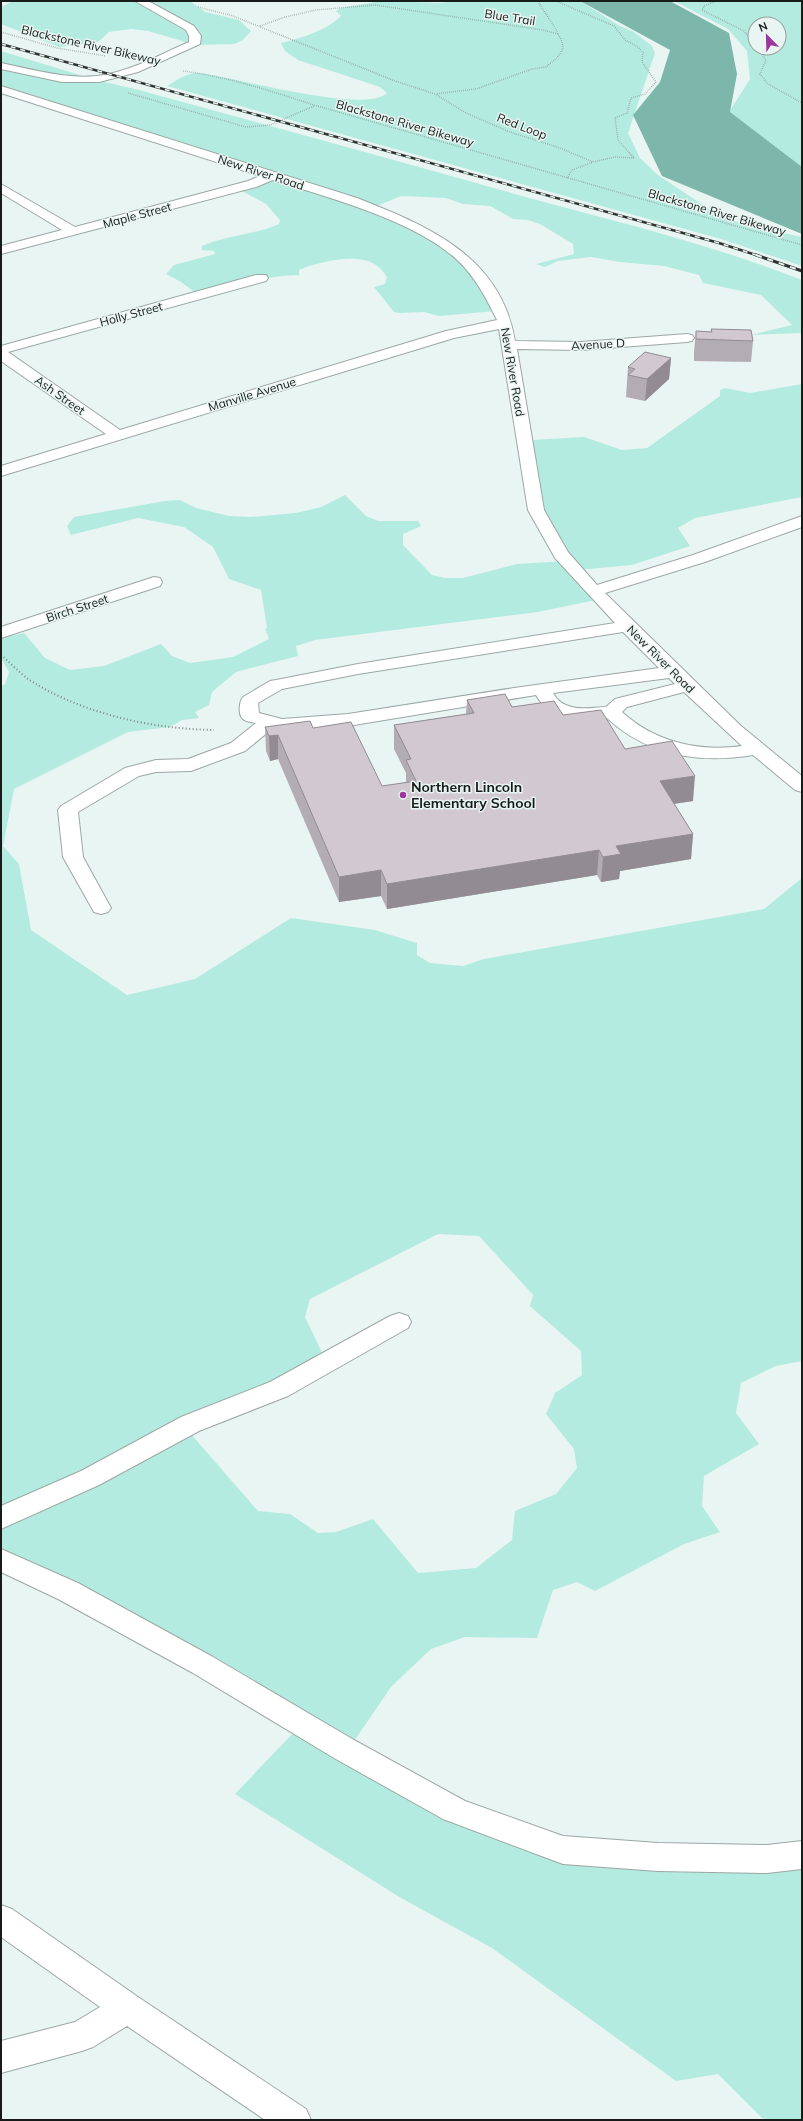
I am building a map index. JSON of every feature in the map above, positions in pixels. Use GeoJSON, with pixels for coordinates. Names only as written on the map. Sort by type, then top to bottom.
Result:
{"type":"FeatureCollection","features":[{"type":"Feature","properties":{"kind":"street"},"geometry":{"type":"LineString","coordinates":[[1,66],[54,77],[82,80],[99,79],[144,65],[194,44],[195,36],[190,28],[140,1]]}},
{"type":"Feature","properties":{"kind":"street","name":"New River Road"},"geometry":{"type":"LineString","coordinates":[[1,89],[352,201],[404,221],[442,242],[469,264],[488,288],[504,323],[510,345],[536,510],[561,554],[627,626],[673,672],[757,749],[802,786]]}},
{"type":"Feature","properties":{"kind":"street","name":"Maple Street"},"geometry":{"type":"LineString","coordinates":[[1,250],[252,184],[272,176]]}},
{"type":"Feature","properties":{"kind":"street"},"geometry":{"type":"LineString","coordinates":[[1,188],[72,232]]}},
{"type":"Feature","properties":{"kind":"street","name":"Holly Street"},"geometry":{"type":"LineString","coordinates":[[1,350],[261,278]]}},
{"type":"Feature","properties":{"kind":"street","name":"Manville Avenue"},"geometry":{"type":"LineString","coordinates":[[1,471],[451,334],[504,323]]}},
{"type":"Feature","properties":{"kind":"street","name":"Avenue D"},"geometry":{"type":"LineString","coordinates":[[510,345],[581,346],[687,338]]}},
{"type":"Feature","properties":{"kind":"street","name":"Ash Street"},"geometry":{"type":"LineString","coordinates":[[1,354],[118,436]]}},
{"type":"Feature","properties":{"kind":"street"},"geometry":{"type":"LineString","coordinates":[[594,591],[648,576],[724,551],[802,521]]}},
{"type":"Feature","properties":{"kind":"street","name":"Birch Street"},"geometry":{"type":"LineString","coordinates":[[1,633],[154,582]]}},
{"type":"Feature","properties":{"kind":"street"},"geometry":{"type":"LineString","coordinates":[[627,626],[358,668],[276,685],[249,701],[250,716],[281,726],[348,720],[542,689],[673,672]]}},
{"type":"Feature","properties":{"kind":"street"},"geometry":{"type":"LineString","coordinates":[[542,689],[550,702],[560,709],[577,713],[611,712],[621,703],[688,686]]}},
{"type":"Feature","properties":{"kind":"street"},"geometry":{"type":"LineString","coordinates":[[611,712],[630,728],[672,749],[692,753],[731,754],[757,749]]}},
{"type":"Feature","properties":{"kind":"street"},"geometry":{"type":"LineString","coordinates":[[101,908],[73,857],[68,810],[132,772],[156,766],[191,765],[238,746],[269,722]]}},
{"type":"Feature","properties":{"kind":"street"},"geometry":{"type":"LineString","coordinates":[[1,1518],[90,1478],[190,1424],[279,1389],[399,1322]]}},
{"type":"Feature","properties":{"kind":"street"},"geometry":{"type":"LineString","coordinates":[[1,1560],[68,1591],[203,1665],[344,1749],[454,1810],[563,1850],[658,1857],[767,1859],[802,1855]]}},
{"type":"Feature","properties":{"kind":"street"},"geometry":{"type":"LineString","coordinates":[[1,1919],[127,2008],[294,2120]]}},
{"type":"Feature","properties":{"kind":"street"},"geometry":{"type":"LineString","coordinates":[[1,2057],[82,2036],[127,2008]]}},
{"type":"Feature","properties":{"kind":"path"},"geometry":{"type":"LineString","coordinates":[[435,94],[450,94],[476,89],[532,69],[546,68],[557,58],[563,49],[562,41],[554,24],[544,14],[538,1]]}},
{"type":"Feature","properties":{"kind":"path"},"geometry":{"type":"LineString","coordinates":[[556,1],[614,26],[625,40],[638,47],[643,53],[642,62],[648,73],[656,82],[645,94],[631,98],[627,113],[615,118],[616,134],[620,146],[633,155],[634,158],[615,157],[593,162],[572,170],[567,178]]}},
{"type":"Feature","properties":{"kind":"path"},"geometry":{"type":"LineString","coordinates":[[716,1],[704,6],[702,10],[744,31],[747,35]]}},
{"type":"Feature","properties":{"kind":"path","name":"Blue Trail"},"geometry":{"type":"LineString","coordinates":[[259,26],[272,20],[317,11],[360,4],[375,4],[409,11],[558,34]]}},
{"type":"Feature","properties":{"kind":"path","name":"Red Loop"},"geometry":{"type":"LineString","coordinates":[[196,7],[233,16],[395,81],[435,94],[466,113],[510,132],[560,148],[593,162]]}},
{"type":"Feature","properties":{"kind":"path","name":"Blackstone River Bikeway"},"geometry":{"type":"LineString","coordinates":[[1,32],[58,48],[124,59],[162,70],[209,74],[244,83],[314,105],[802,245]]}},
{"type":"Feature","properties":{"kind":"path"},"geometry":{"type":"LineString","coordinates":[[763,56],[766,60],[760,74],[768,84],[802,103]]}},
{"type":"Feature","properties":{"kind":"path"},"geometry":{"type":"LineString","coordinates":[[128,92],[246,127],[270,125],[314,105]]}},
{"type":"Feature","properties":{"kind":"path"},"geometry":{"type":"LineString","coordinates":[[1,655],[31,681],[84,707],[191,731],[220,730]]}},
{"type":"Feature","properties":{"kind":"shaded area"},"geometry":{"type":"Polygon","coordinates":[[[13,1],[190,1],[205,12],[239,20],[251,31],[243,40],[234,44],[196,45],[148,31],[131,29],[109,32],[98,42],[59,47],[1,24],[1,7],[13,1]]]}},
{"type":"Feature","properties":{"kind":"shaded area"},"geometry":{"type":"Polygon","coordinates":[[[381,1],[440,3],[458,1],[580,1],[620,26],[634,32],[652,46],[655,53],[628,133],[640,158],[658,175],[715,213],[740,223],[802,237],[802,266],[721,239],[167,86],[178,79],[198,73],[326,97],[353,100],[374,99],[387,93],[380,87],[298,60],[285,51],[281,43],[305,36],[328,26],[341,16],[336,11],[341,8],[381,1]]]}},
{"type":"Feature","properties":{"kind":"shaded area"},"geometry":{"type":"Polygon","coordinates":[[[580,1],[670,1],[729,33],[737,74],[730,112],[802,167],[802,234],[662,176],[633,115],[660,82],[670,50],[580,1]]]}},
{"type":"Feature","properties":{"kind":"shaded area"},"geometry":{"type":"Polygon","coordinates":[[[674,1],[802,1],[802,183],[729,112],[750,79],[748,56],[787,56],[787,16],[747,16],[747,51],[728,29],[674,1]]]}},
{"type":"Feature","properties":{"kind":"shaded area"},"geometry":{"type":"Polygon","coordinates":[[[1,51],[96,80],[139,90],[601,217],[736,256],[802,280],[802,333],[751,335],[792,325],[761,295],[703,283],[699,275],[664,266],[620,262],[591,257],[558,261],[545,267],[536,264],[574,254],[573,244],[540,224],[528,220],[513,219],[490,206],[463,204],[446,198],[401,196],[372,208],[441,243],[469,267],[496,311],[439,316],[424,312],[394,312],[374,287],[385,284],[387,277],[377,266],[368,261],[359,259],[327,261],[299,270],[299,275],[274,277],[201,297],[181,282],[166,274],[174,265],[215,254],[214,251],[202,250],[202,246],[221,239],[260,231],[279,224],[280,220],[266,204],[240,190],[269,179],[1,89],[1,51]]]}},
{"type":"Feature","properties":{"kind":"shaded area"},"geometry":{"type":"Polygon","coordinates":[[[802,384],[802,497],[695,518],[678,528],[690,546],[632,565],[578,570],[596,600],[538,612],[315,640],[296,646],[298,656],[236,672],[212,692],[209,705],[195,712],[199,718],[182,720],[170,727],[128,732],[14,789],[3,846],[19,864],[31,930],[127,995],[195,979],[291,918],[375,930],[417,943],[417,955],[430,963],[463,966],[484,959],[764,909],[802,878],[802,1361],[776,1366],[741,1383],[736,1413],[759,1444],[704,1476],[702,1506],[720,1532],[684,1544],[595,1591],[577,1582],[553,1590],[537,1638],[465,1637],[431,1649],[391,1687],[350,1747],[540,1843],[802,1851],[802,2120],[770,2120],[762,2118],[718,2074],[676,2081],[492,1948],[401,1898],[235,1794],[296,1730],[1,1563],[1,686],[5,684],[9,672],[1,658],[1,638],[24,633],[45,658],[70,670],[104,666],[161,644],[172,656],[190,663],[233,657],[269,639],[265,629],[267,628],[261,590],[229,579],[213,547],[184,527],[138,518],[71,535],[67,526],[74,517],[165,501],[180,500],[196,508],[229,516],[251,517],[296,513],[321,507],[345,495],[366,516],[378,521],[418,521],[421,526],[403,534],[403,545],[432,575],[445,578],[463,578],[517,564],[567,561],[541,511],[531,440],[584,437],[622,450],[647,448],[720,396],[720,390],[725,388],[750,393],[802,384]],[[438,1234],[310,1299],[305,1317],[328,1365],[184,1426],[258,1511],[290,1514],[318,1533],[336,1532],[373,1519],[418,1573],[476,1568],[512,1540],[515,1511],[556,1494],[577,1468],[574,1449],[546,1414],[555,1393],[582,1375],[581,1351],[530,1306],[533,1295],[536,1298],[479,1236],[438,1234]]]}},
{"type":"Feature","properties":{"kind":"building"},"geometry":{"type":"Polygon","coordinates":[[[711,329],[751,330],[753,341],[696,339],[696,331],[712,332],[711,329]]]}},
{"type":"Feature","properties":{"kind":"building"},"geometry":{"type":"Polygon","coordinates":[[[645,352],[671,358],[647,379],[628,375],[635,369],[628,367],[645,352]]]}},
{"type":"Feature","properties":{"kind":"building"},"geometry":{"type":"Polygon","coordinates":[[[505,694],[512,707],[554,701],[563,715],[601,710],[625,749],[672,741],[695,776],[660,781],[693,834],[616,846],[621,854],[603,857],[599,850],[387,884],[381,870],[339,877],[278,735],[269,736],[265,727],[310,721],[313,728],[351,722],[382,786],[416,781],[406,760],[411,759],[394,725],[474,713],[467,700],[505,694]]]}},
{"type":"Feature","properties":{"kind":"railway"},"geometry":{"type":"LineString","coordinates":[[1,44],[719,243],[757,255]]}},
{"type":"Feature","properties":{"kind":"railway"},"geometry":{"type":"LineString","coordinates":[[757,255],[802,271]]}},
{"type":"Feature","properties":{"kind":"place","name":"Northern Lincoln Elementary School"},"geometry":{"type":"Point","coordinates":[403,795]}}]}
